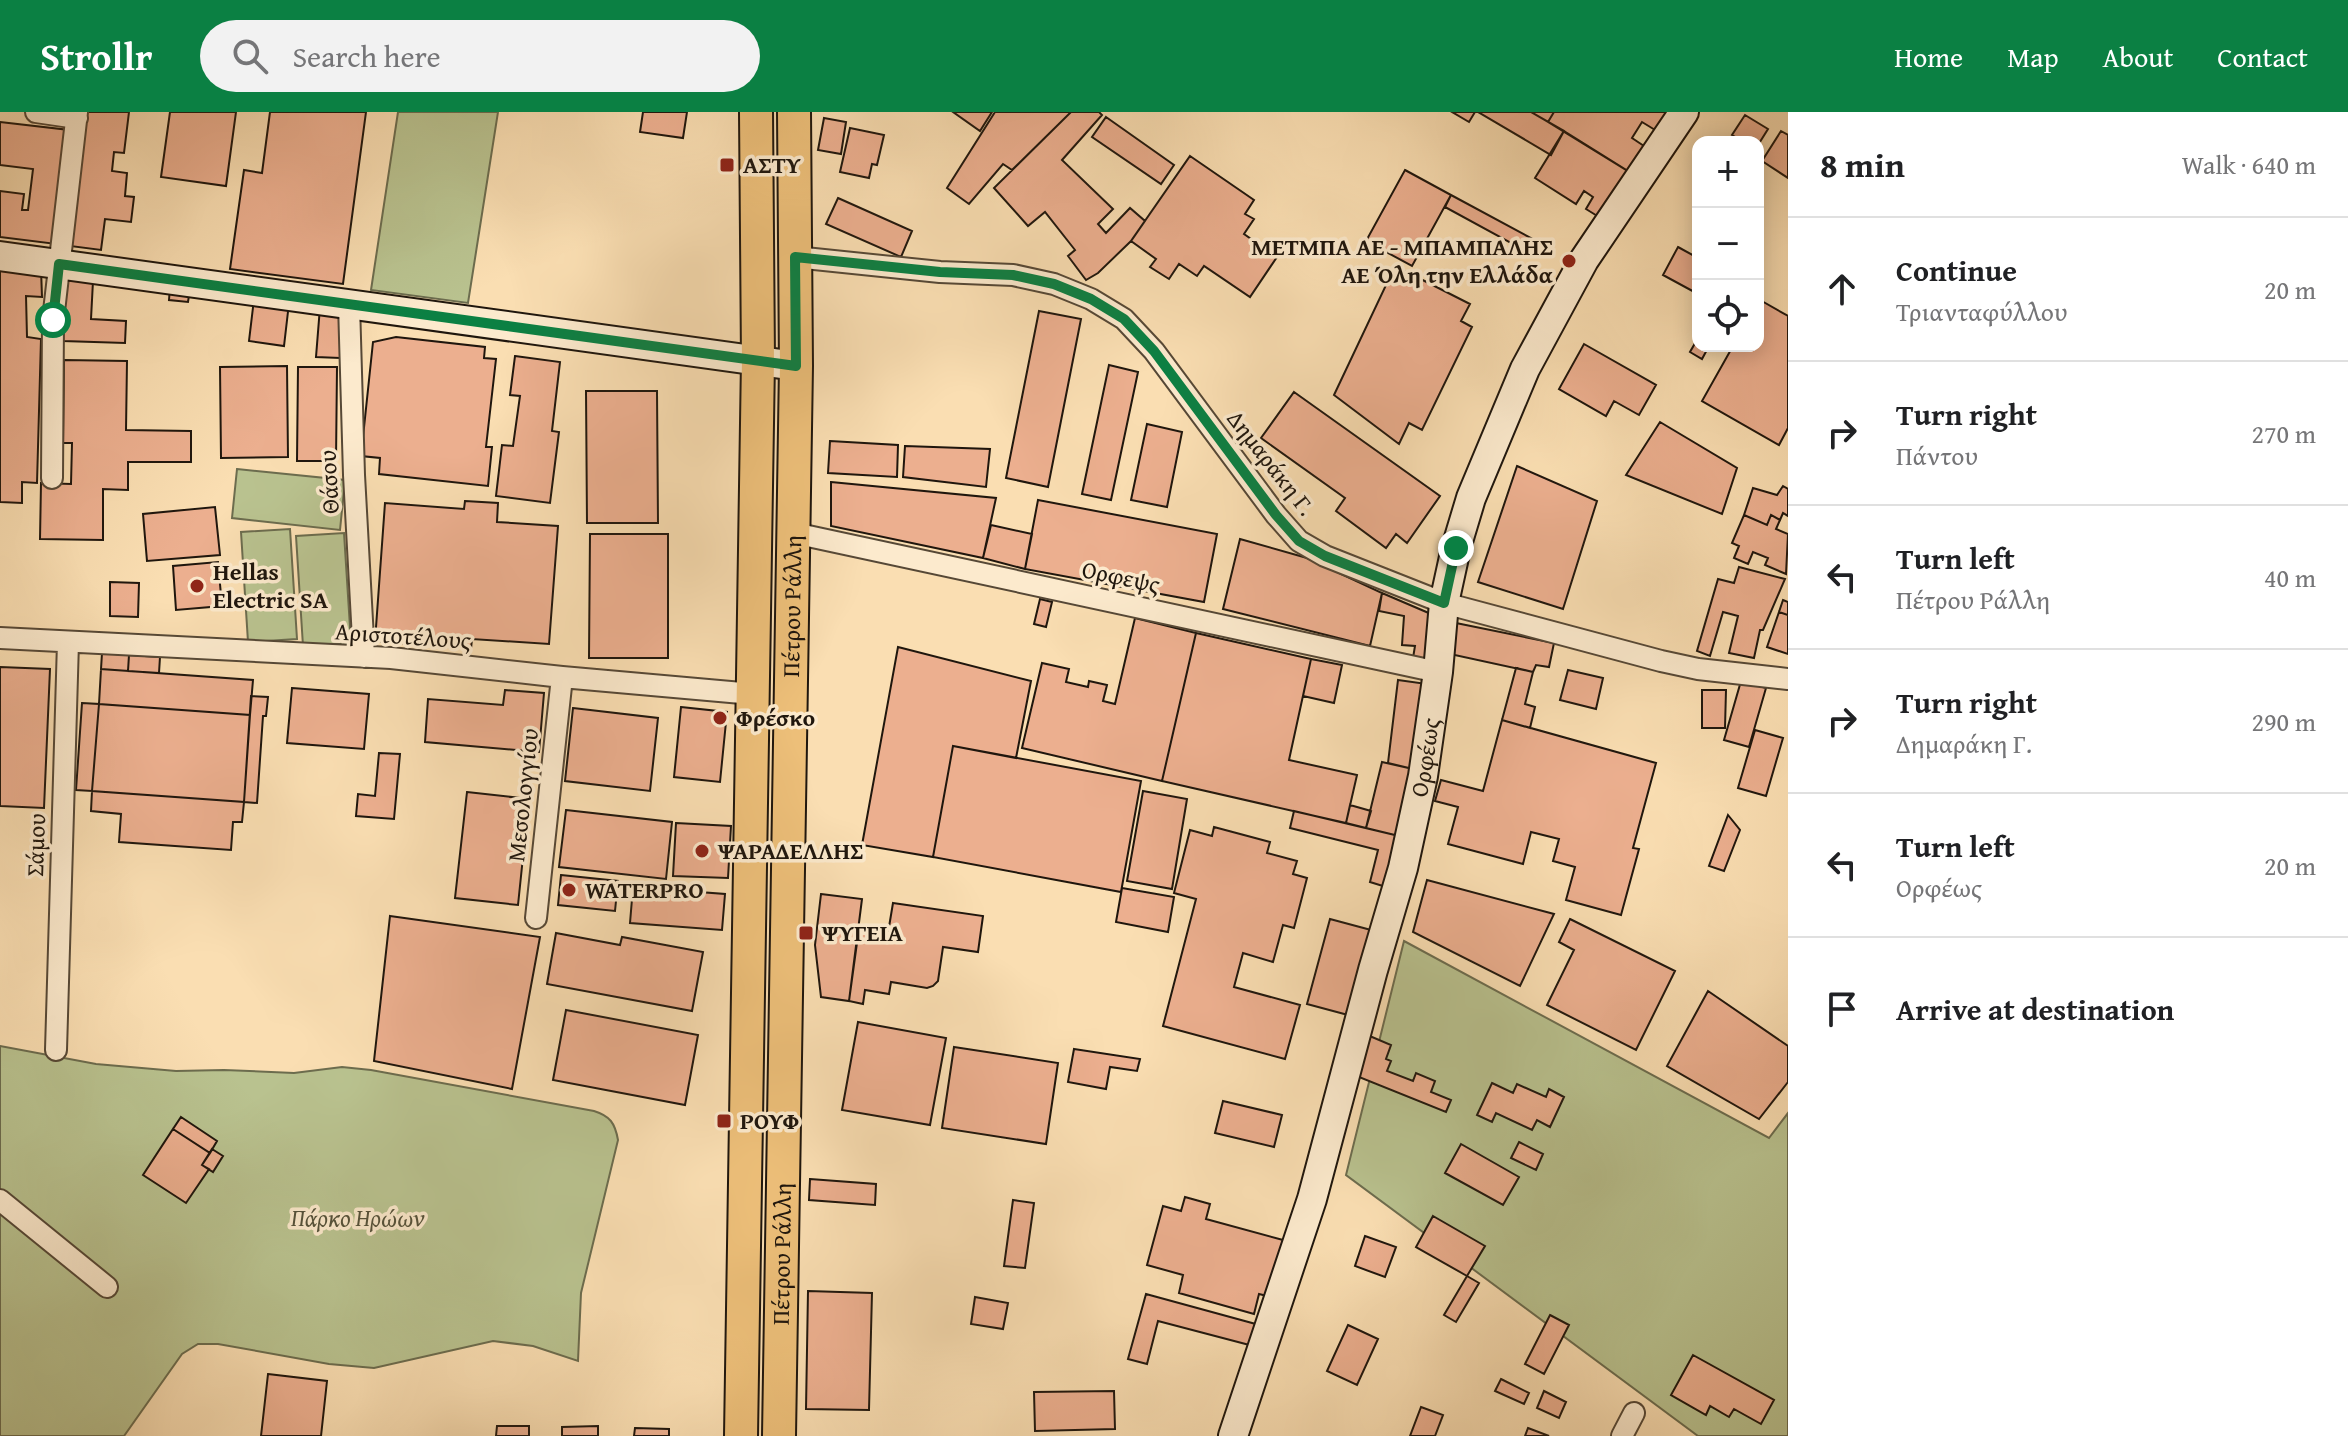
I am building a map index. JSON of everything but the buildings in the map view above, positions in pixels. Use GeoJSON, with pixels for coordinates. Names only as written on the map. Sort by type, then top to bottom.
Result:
{"type":"FeatureCollection","features":[{"type":"Feature","properties":{"kind":"main road","name":"Πέτρου Ράλλη"},"geometry":{"type":"LineString","coordinates":[[741,1436],[758,360],[756,112]]}},
{"type":"Feature","properties":{"kind":"main road","name":"Πέτρου Ράλλη"},"geometry":{"type":"LineString","coordinates":[[779,1436],[796,366],[794,112]]}},
{"type":"Feature","properties":{"kind":"street"},"geometry":{"type":"LineString","coordinates":[[36,112],[77,115],[53,320],[52,478]]}},
{"type":"Feature","properties":{"kind":"street","name":"Ορφέως"},"geometry":{"type":"LineString","coordinates":[[1233,1436],[1312,1199],[1403,868],[1423,776],[1444,603],[1471,498],[1525,369],[1584,260],[1684,112]]}},
{"type":"Feature","properties":{"kind":"street"},"geometry":{"type":"LineString","coordinates":[[0,256],[796,366]]}},
{"type":"Feature","properties":{"kind":"street","name":"Δημαράκη Γ."},"geometry":{"type":"LineString","coordinates":[[795,257],[940,272],[1013,275],[1054,284],[1091,299],[1124,319],[1154,351],[1276,515],[1299,541],[1325,556],[1444,603],[1661,661],[1698,669],[1788,679]]}},
{"type":"Feature","properties":{"kind":"street","name":"Θάσου"},"geometry":{"type":"LineString","coordinates":[[349,304],[364,657]]}},
{"type":"Feature","properties":{"kind":"street","name":"Ορφεψς"},"geometry":{"type":"LineString","coordinates":[[794,533],[1438,672]]}},
{"type":"Feature","properties":{"kind":"street","name":"Αριστοτέλους"},"geometry":{"type":"LineString","coordinates":[[0,638],[364,657],[753,694]]}},
{"type":"Feature","properties":{"kind":"street","name":"Σάμου"},"geometry":{"type":"LineString","coordinates":[[56,1050],[68,642]]}},
{"type":"Feature","properties":{"kind":"street","name":"Μεσολογγίου"},"geometry":{"type":"LineString","coordinates":[[536,918],[562,677]]}},
{"type":"Feature","properties":{"kind":"street"},"geometry":{"type":"LineString","coordinates":[[0,1200],[107,1287]]}},
{"type":"Feature","properties":{"kind":"street"},"geometry":{"type":"LineString","coordinates":[[1622,1436],[1634,1413]]}},
{"type":"Feature","properties":{"kind":"green space"},"geometry":{"type":"Polygon","coordinates":[[[398,112],[498,112],[468,303],[371,290],[398,112]]]}},
{"type":"Feature","properties":{"kind":"green space"},"geometry":{"type":"Polygon","coordinates":[[[237,469],[345,480],[340,530],[232,518],[237,469]]]}},
{"type":"Feature","properties":{"kind":"green space"},"geometry":{"type":"Polygon","coordinates":[[[290,529],[297,639],[248,642],[241,532],[290,529]]]}},
{"type":"Feature","properties":{"kind":"green space"},"geometry":{"type":"Polygon","coordinates":[[[344,533],[351,643],[303,646],[296,536],[344,533]]]}},
{"type":"Feature","properties":{"kind":"green space"},"geometry":{"type":"Polygon","coordinates":[[[1404,941],[1769,1138],[1788,1113],[1788,1436],[1698,1436],[1346,1175],[1404,941]]]}},
{"type":"Feature","properties":{"kind":"green space","name":"Πάρκο Ηρώων"},"geometry":{"type":"Polygon","coordinates":[[[0,1046],[96,1064],[176,1071],[294,1073],[342,1067],[371,1070],[604,1115],[613,1125],[618,1140],[581,1293],[578,1361],[533,1346],[493,1341],[374,1368],[329,1364],[218,1344],[198,1344],[182,1354],[124,1436],[0,1436],[0,1046]]]}},
{"type":"Feature","properties":{"kind":"place","name":"ΑΣΤΥ"},"geometry":{"type":"Point","coordinates":[727,165]}},
{"type":"Feature","properties":{"kind":"place","name":"ΜΕΤΜΠΑ ΑΕ - ΜΠΑΜΠΑΛΗΣ ΑΕ Όλη την Ελλάδα"},"geometry":{"type":"Point","coordinates":[1569,261]}},
{"type":"Feature","properties":{"kind":"place","name":"Hellas Electric SA"},"geometry":{"type":"Point","coordinates":[197,586]}},
{"type":"Feature","properties":{"kind":"place","name":"Φρέσκο"},"geometry":{"type":"Point","coordinates":[720,718]}},
{"type":"Feature","properties":{"kind":"place","name":"ΨΑΡΑΔΕΛΛΗΣ"},"geometry":{"type":"Point","coordinates":[702,851]}},
{"type":"Feature","properties":{"kind":"place","name":"WATERPRO"},"geometry":{"type":"Point","coordinates":[569,890]}},
{"type":"Feature","properties":{"kind":"place","name":"ΨΥΓΕΙΑ"},"geometry":{"type":"Point","coordinates":[806,933]}},
{"type":"Feature","properties":{"kind":"place","name":"ΡΟΥΦ"},"geometry":{"type":"Point","coordinates":[724,1121]}},
{"type":"Feature","properties":{"kind":"route"},"geometry":{"type":"LineString","coordinates":[[53,320],[59,264],[796,366],[795,257],[940,272],[1013,275],[1054,284],[1091,299],[1124,319],[1154,351],[1276,515],[1299,541],[1325,556],[1444,603],[1456,548]]}}]}
